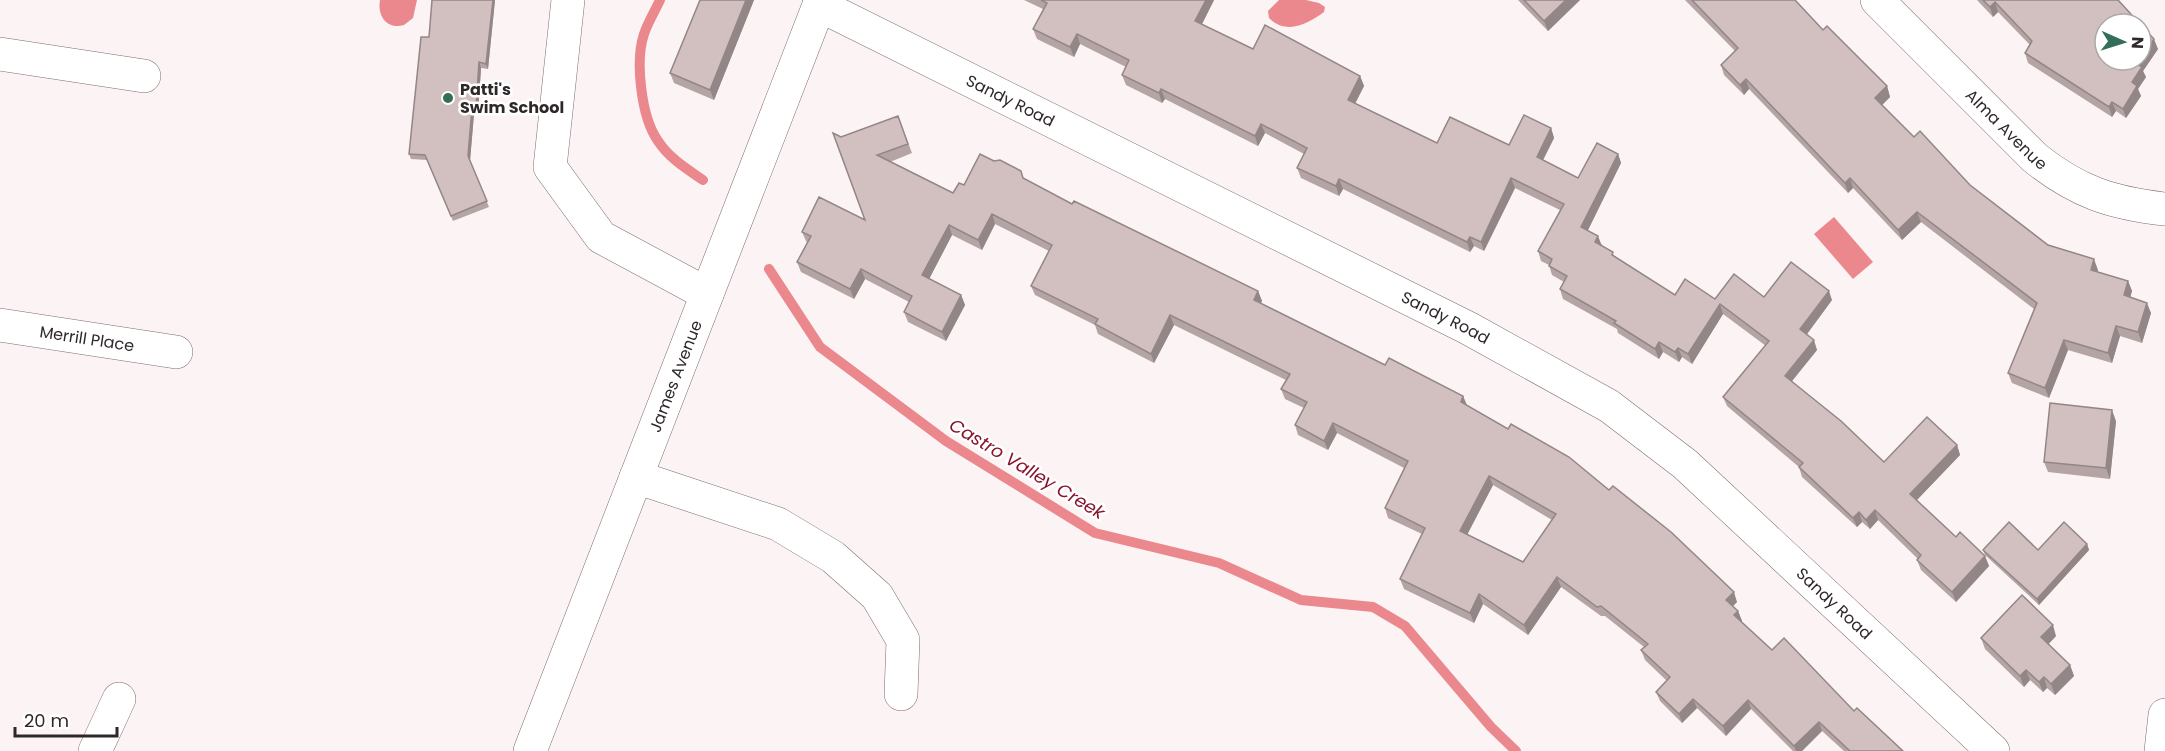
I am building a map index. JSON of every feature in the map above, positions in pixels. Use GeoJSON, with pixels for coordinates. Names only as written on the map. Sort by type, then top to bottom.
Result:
{"type":"FeatureCollection","features":[{"type":"Feature","properties":{"kind":"street"},"geometry":{"type":"LineString","coordinates":[[568,0],[550,167],[601,237],[707,294]]}},
{"type":"Feature","properties":{"kind":"street","name":"Alma Avenue"},"geometry":{"type":"LineString","coordinates":[[1877,0],[2035,158],[2052,172],[2101,197],[2165,209]]}},
{"type":"Feature","properties":{"kind":"street","name":"James Avenue"},"geometry":{"type":"LineString","coordinates":[[530,751],[820,2]]}},
{"type":"Feature","properties":{"kind":"street","name":"Sandy Road"},"geometry":{"type":"LineString","coordinates":[[820,2],[1447,318],[1609,406],[1693,471],[1993,751]]}},
{"type":"Feature","properties":{"kind":"street"},"geometry":{"type":"LineString","coordinates":[[0,54],[144,76]]}},
{"type":"Feature","properties":{"kind":"street","name":"Merrill Place"},"geometry":{"type":"LineString","coordinates":[[0,326],[176,352]]}},
{"type":"Feature","properties":{"kind":"street"},"geometry":{"type":"LineString","coordinates":[[636,477],[778,524],[833,557],[877,596],[903,640],[901,694]]}},
{"type":"Feature","properties":{"kind":"street"},"geometry":{"type":"LineString","coordinates":[[95,751],[119,699]]}},
{"type":"Feature","properties":{"kind":"street"},"geometry":{"type":"LineString","coordinates":[[2161,751],[2165,716]]}},
{"type":"Feature","properties":{"kind":"shaded area"},"geometry":{"type":"Polygon","coordinates":[[[380,0],[417,0],[413,18],[404,25],[388,24],[380,11],[380,0]]]}},
{"type":"Feature","properties":{"kind":"shaded area"},"geometry":{"type":"Polygon","coordinates":[[[1279,0],[1306,0],[1319,3],[1325,7],[1324,12],[1298,26],[1283,26],[1269,18],[1268,11],[1279,0]]]}},
{"type":"Feature","properties":{"kind":"shaded area"},"geometry":{"type":"Polygon","coordinates":[[[1834,217],[1873,262],[1853,279],[1814,234],[1834,217]]]}},
{"type":"Feature","properties":{"kind":"building","name":"Patti's Swim School"},"geometry":{"type":"Polygon","coordinates":[[[432,0],[493,0],[486,64],[479,62],[476,109],[472,108],[468,156],[487,201],[451,216],[425,155],[409,154],[421,37],[429,37],[432,0]]]}},
{"type":"Feature","properties":{"kind":"building"},"geometry":{"type":"Polygon","coordinates":[[[700,0],[746,0],[710,90],[670,73],[700,0]]]}},
{"type":"Feature","properties":{"kind":"building"},"geometry":{"type":"Polygon","coordinates":[[[1041,0],[1206,0],[1195,21],[1253,49],[1265,25],[1360,76],[1348,100],[1437,143],[1450,117],[1509,145],[1524,115],[1551,128],[1537,157],[1578,178],[1597,143],[1618,154],[1581,227],[1598,236],[1595,242],[1613,252],[1612,255],[1675,295],[1685,279],[1715,299],[1734,274],[1764,297],[1791,262],[1829,291],[1800,329],[1814,340],[1785,376],[1841,421],[1884,462],[1927,417],[1957,445],[1910,494],[1956,537],[1960,532],[1985,556],[1952,592],[1917,560],[1921,555],[1875,510],[1866,520],[1859,512],[1853,518],[1799,467],[1803,463],[1723,397],[1769,341],[1720,304],[1688,354],[1678,348],[1675,352],[1659,342],[1655,349],[1614,323],[1616,321],[1560,289],[1567,276],[1549,266],[1552,259],[1538,251],[1564,204],[1511,178],[1481,242],[1470,237],[1467,242],[1339,179],[1336,186],[1297,168],[1307,148],[1261,124],[1255,136],[1161,89],[1159,93],[1122,75],[1129,60],[1077,34],[1070,47],[1033,29],[1047,3],[1041,0]]]}},
{"type":"Feature","properties":{"kind":"building"},"geometry":{"type":"Polygon","coordinates":[[[1524,0],[1566,0],[1544,21],[1524,0]]]}},
{"type":"Feature","properties":{"kind":"building"},"geometry":{"type":"Polygon","coordinates":[[[1692,0],[1795,0],[1823,30],[1827,26],[1887,86],[1875,98],[1914,137],[1920,131],[1970,185],[2048,245],[2094,259],[2091,270],[2128,281],[2124,295],[2147,303],[2138,332],[2116,326],[2108,353],[2064,340],[2045,388],[2008,373],[2037,303],[1917,212],[1898,230],[1850,178],[1845,183],[1746,79],[1740,85],[1721,65],[1738,48],[1692,0]]]}},
{"type":"Feature","properties":{"kind":"building"},"geometry":{"type":"Polygon","coordinates":[[[1983,0],[2118,0],[2129,12],[2093,12],[2093,72],[2139,72],[2132,82],[2137,86],[2123,109],[2112,102],[2109,107],[2025,53],[2032,41],[1995,2],[1990,7],[1983,0]]]}},
{"type":"Feature","properties":{"kind":"building"},"geometry":{"type":"Polygon","coordinates":[[[898,116],[908,144],[877,155],[953,193],[959,183],[964,185],[980,154],[994,161],[1000,160],[1021,171],[1023,178],[1072,204],[1074,201],[1258,291],[1254,300],[1385,365],[1389,358],[1463,396],[1461,402],[1508,429],[1511,424],[1569,457],[1609,490],[1613,486],[1671,532],[1734,592],[1726,600],[1738,611],[1734,615],[1772,650],[1784,638],[1854,711],[1857,708],[1903,751],[1850,751],[1819,722],[1794,746],[1748,700],[1723,726],[1693,699],[1679,714],[1656,692],[1670,677],[1641,650],[1648,644],[1601,606],[1597,607],[1557,577],[1524,625],[1479,594],[1470,613],[1400,579],[1425,528],[1385,508],[1408,461],[1333,423],[1324,441],[1295,425],[1307,402],[1281,389],[1290,374],[1170,315],[1151,354],[1095,324],[1098,319],[1031,286],[1052,245],[992,214],[978,240],[949,225],[922,275],[961,295],[942,332],[904,312],[912,296],[861,269],[850,289],[797,262],[811,236],[802,232],[819,197],[865,220],[833,133],[841,137],[898,116]],[[1489,476],[1460,531],[1523,562],[1556,514],[1489,476]]]}},
{"type":"Feature","properties":{"kind":"building"},"geometry":{"type":"Polygon","coordinates":[[[2050,403],[2112,410],[2106,468],[2044,462],[2050,403]]]}},
{"type":"Feature","properties":{"kind":"building"},"geometry":{"type":"Polygon","coordinates":[[[2009,522],[2038,550],[2064,522],[2087,544],[2037,599],[1983,550],[2009,522]]]}},
{"type":"Feature","properties":{"kind":"building"},"geometry":{"type":"Polygon","coordinates":[[[2022,595],[2053,625],[2041,637],[2070,665],[2051,684],[2044,677],[2039,682],[2026,670],[2020,676],[1981,638],[2022,595]]]}},
{"type":"Feature","properties":{"kind":"waterway","name":"Castro Valley Creek"},"geometry":{"type":"LineString","coordinates":[[660,0],[641,45],[641,89],[647,118],[652,131],[667,153],[703,180]]}},
{"type":"Feature","properties":{"kind":"waterway","name":"Castro Valley Creek"},"geometry":{"type":"LineString","coordinates":[[769,269],[820,347],[946,441],[1095,533],[1219,563],[1301,600],[1373,607],[1405,626],[1491,727],[1516,751]]}},
{"type":"Feature","properties":{"kind":"place","name":"Patti's Swim School"},"geometry":{"type":"Point","coordinates":[448,98]}}]}
